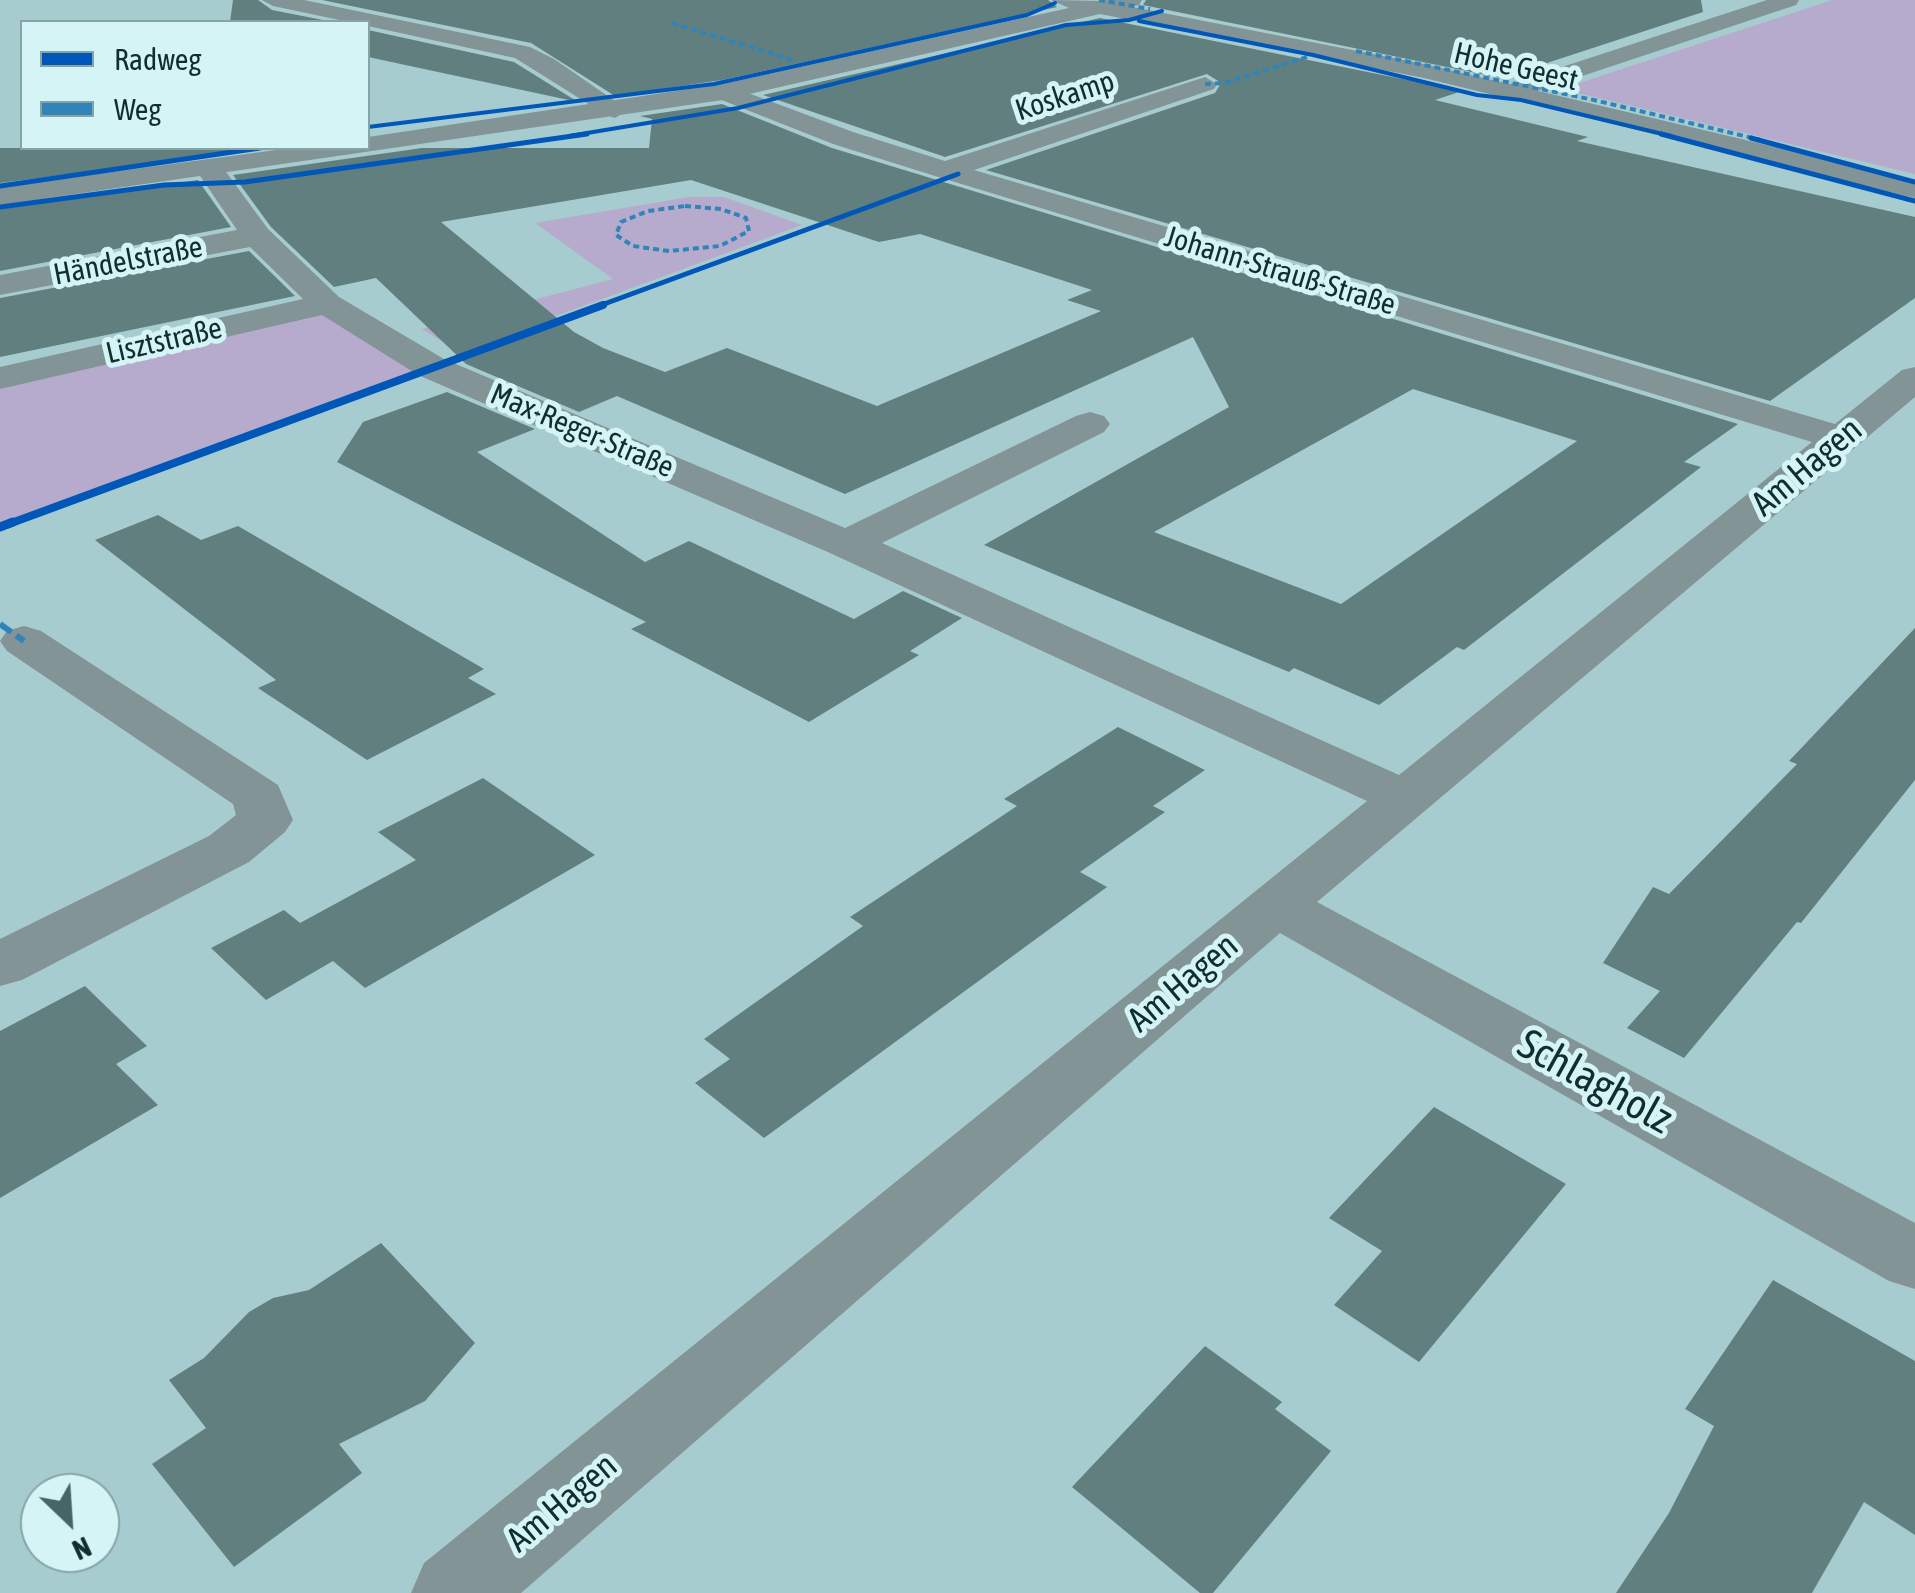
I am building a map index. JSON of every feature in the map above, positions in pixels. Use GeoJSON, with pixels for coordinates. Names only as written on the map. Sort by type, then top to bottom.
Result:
{"type":"FeatureCollection","features":[{"type":"Feature","properties":{"kind":"street"},"geometry":{"type":"LineString","coordinates":[[273,0],[369,20]]}},
{"type":"Feature","properties":{"kind":"street","name":"Hohe Geest"},"geometry":{"type":"LineString","coordinates":[[1062,0],[1330,50],[1915,189]]}},
{"type":"Feature","properties":{"kind":"street"},"geometry":{"type":"LineString","coordinates":[[370,145],[723,92],[1131,0]]}},
{"type":"Feature","properties":{"kind":"street"},"geometry":{"type":"LineString","coordinates":[[1510,92],[1788,0]]}},
{"type":"Feature","properties":{"kind":"street"},"geometry":{"type":"LineString","coordinates":[[370,20],[522,52],[614,110]]}},
{"type":"Feature","properties":{"kind":"street","name":"Koskamp"},"geometry":{"type":"LineString","coordinates":[[944,170],[1206,84]]}},
{"type":"Feature","properties":{"kind":"street","name":"Johann-Strauß-Straße"},"geometry":{"type":"LineString","coordinates":[[723,92],[843,138],[944,170],[1840,438]]}},
{"type":"Feature","properties":{"kind":"street"},"geometry":{"type":"LineString","coordinates":[[0,196],[333,150]]}},
{"type":"Feature","properties":{"kind":"street","name":"Max-Reger-Straße"},"geometry":{"type":"LineString","coordinates":[[208,167],[257,236],[328,304],[431,366],[846,544],[1407,799]]}},
{"type":"Feature","properties":{"kind":"street","name":"Händelstraße"},"geometry":{"type":"LineString","coordinates":[[0,286],[257,236]]}},
{"type":"Feature","properties":{"kind":"street","name":"Lisztstraße"},"geometry":{"type":"LineString","coordinates":[[0,378],[328,304]]}},
{"type":"Feature","properties":{"kind":"street","name":"Am Hagen"},"geometry":{"type":"LineString","coordinates":[[455,1593],[1276,905],[1915,378]]}},
{"type":"Feature","properties":{"kind":"street"},"geometry":{"type":"LineString","coordinates":[[846,544],[1090,424]]}},
{"type":"Feature","properties":{"kind":"street"},"geometry":{"type":"LineString","coordinates":[[0,965],[229,849],[265,820],[259,796],[24,641]]}},
{"type":"Feature","properties":{"kind":"street","name":"Schlagholz"},"geometry":{"type":"LineString","coordinates":[[1276,905],[1915,1258]]}},
{"type":"Feature","properties":{"kind":"shaded area"},"geometry":{"type":"Polygon","coordinates":[[[1832,0],[1915,0],[1915,174],[1561,89],[1832,0]]]}},
{"type":"Feature","properties":{"kind":"shaded area"},"geometry":{"type":"Polygon","coordinates":[[[689,197],[724,197],[802,225],[459,352],[422,329],[613,279],[535,223],[689,197]]]}},
{"type":"Feature","properties":{"kind":"shaded area"},"geometry":{"type":"Polygon","coordinates":[[[327,304],[431,367],[0,527],[0,378],[327,304]]]}},
{"type":"Feature","properties":{"kind":"building"},"geometry":{"type":"Polygon","coordinates":[[[233,0],[258,0],[272,10],[323,20],[230,20],[233,0]]]}},
{"type":"Feature","properties":{"kind":"building"},"geometry":{"type":"Polygon","coordinates":[[[322,0],[1048,0],[1057,7],[722,80],[615,96],[531,43],[322,0]]]}},
{"type":"Feature","properties":{"kind":"building"},"geometry":{"type":"Polygon","coordinates":[[[1146,0],[1701,0],[1703,12],[1501,78],[1143,5],[1146,0]]]}},
{"type":"Feature","properties":{"kind":"building"},"geometry":{"type":"Polygon","coordinates":[[[1100,18],[1462,91],[1435,100],[1588,137],[1577,141],[1915,217],[1915,298],[1770,401],[986,170],[1215,93],[1221,83],[1207,74],[945,157],[763,95],[1100,18]]]}},
{"type":"Feature","properties":{"kind":"building"},"geometry":{"type":"Polygon","coordinates":[[[370,30],[514,62],[578,102],[370,57],[370,30]]]}},
{"type":"Feature","properties":{"kind":"building"},"geometry":{"type":"Polygon","coordinates":[[[722,104],[832,148],[1738,424],[1684,462],[1701,467],[1464,650],[1457,647],[1379,705],[1294,668],[1289,672],[984,545],[1229,407],[1193,337],[845,494],[617,396],[579,412],[466,364],[376,278],[334,287],[271,227],[233,175],[422,148],[649,148],[652,119],[640,116],[722,104]],[[691,180],[441,222],[574,332],[603,348],[665,372],[727,348],[877,406],[1101,311],[1067,300],[1092,290],[920,234],[879,242],[691,180]],[[1413,389],[1154,532],[1341,604],[1577,441],[1413,389]]]}},
{"type":"Feature","properties":{"kind":"building"},"geometry":{"type":"Polygon","coordinates":[[[0,148],[251,150],[0,183],[0,148]]]}},
{"type":"Feature","properties":{"kind":"building"},"geometry":{"type":"Polygon","coordinates":[[[198,180],[231,227],[0,271],[0,209],[198,180]]]}},
{"type":"Feature","properties":{"kind":"building"},"geometry":{"type":"Polygon","coordinates":[[[249,251],[295,296],[0,357],[0,298],[249,251]]]}},
{"type":"Feature","properties":{"kind":"building"},"geometry":{"type":"Polygon","coordinates":[[[447,392],[535,429],[477,452],[645,562],[689,541],[854,619],[903,591],[962,618],[910,651],[919,655],[809,722],[631,629],[646,622],[337,462],[363,422],[447,392]]]}},
{"type":"Feature","properties":{"kind":"building"},"geometry":{"type":"Polygon","coordinates":[[[158,515],[201,540],[238,526],[484,669],[468,678],[496,694],[367,760],[258,688],[276,680],[95,540],[158,515]]]}},
{"type":"Feature","properties":{"kind":"building"},"geometry":{"type":"Polygon","coordinates":[[[1915,628],[1915,780],[1801,923],[1797,922],[1684,1058],[1627,1028],[1660,991],[1603,963],[1653,887],[1669,894],[1797,764],[1789,761],[1915,628]]]}},
{"type":"Feature","properties":{"kind":"building"},"geometry":{"type":"Polygon","coordinates":[[[1118,727],[1205,770],[1153,806],[1165,812],[1080,872],[1107,887],[764,1138],[695,1083],[730,1059],[704,1039],[863,926],[850,917],[1017,806],[1004,799],[1118,727]]]}},
{"type":"Feature","properties":{"kind":"building"},"geometry":{"type":"Polygon","coordinates":[[[483,778],[595,855],[365,988],[333,961],[266,1000],[211,948],[284,910],[300,923],[416,860],[378,832],[483,778]]]}},
{"type":"Feature","properties":{"kind":"building"},"geometry":{"type":"Polygon","coordinates":[[[85,986],[147,1046],[116,1064],[158,1105],[0,1198],[0,1031],[85,986]]]}},
{"type":"Feature","properties":{"kind":"building"},"geometry":{"type":"Polygon","coordinates":[[[1434,1107],[1566,1184],[1419,1362],[1334,1305],[1382,1251],[1329,1218],[1434,1107]]]}},
{"type":"Feature","properties":{"kind":"building"},"geometry":{"type":"Polygon","coordinates":[[[381,1243],[475,1343],[425,1401],[339,1444],[362,1473],[234,1567],[152,1464],[206,1428],[169,1380],[204,1358],[249,1312],[273,1298],[309,1290],[381,1243]]]}},
{"type":"Feature","properties":{"kind":"building"},"geometry":{"type":"Polygon","coordinates":[[[1773,1280],[1915,1361],[1915,1535],[1864,1502],[1812,1593],[1616,1593],[1669,1513],[1714,1426],[1685,1409],[1773,1280]]]}},
{"type":"Feature","properties":{"kind":"building"},"geometry":{"type":"Polygon","coordinates":[[[1205,1346],[1282,1402],[1275,1409],[1331,1451],[1213,1593],[1200,1593],[1072,1487],[1205,1346]]]}},
{"type":"Feature","properties":{"kind":"marked path"},"geometry":{"type":"LineString","coordinates":[[1099,0],[1150,9]]}},
{"type":"Feature","properties":{"kind":"marked path"},"geometry":{"type":"LineString","coordinates":[[672,23],[796,61]]}},
{"type":"Feature","properties":{"kind":"marked path"},"geometry":{"type":"LineString","coordinates":[[1356,51],[1594,100],[1761,140]]}},
{"type":"Feature","properties":{"kind":"marked path"},"geometry":{"type":"LineString","coordinates":[[1205,84],[1225,83],[1307,57]]}},
{"type":"Feature","properties":{"kind":"marked path"},"geometry":{"type":"LineString","coordinates":[[685,206],[721,209],[746,218],[749,231],[720,246],[669,251],[633,246],[616,235],[621,222],[648,211],[685,206]]}},
{"type":"Feature","properties":{"kind":"marked path"},"geometry":{"type":"LineString","coordinates":[[0,624],[24,641]]}},
{"type":"Feature","properties":{"kind":"cycle path"},"geometry":{"type":"LineString","coordinates":[[370,127],[714,84],[1027,15],[1055,3]]}},
{"type":"Feature","properties":{"kind":"cycle path"},"geometry":{"type":"LineString","coordinates":[[0,207],[164,185],[245,182],[592,133],[738,108],[1066,25],[1129,20],[1162,11]]}},
{"type":"Feature","properties":{"kind":"cycle path"},"geometry":{"type":"LineString","coordinates":[[1139,21],[1313,55],[1477,95],[1521,100],[1774,161],[1915,201]]}},
{"type":"Feature","properties":{"kind":"cycle path"},"geometry":{"type":"LineString","coordinates":[[1751,138],[1915,182]]}},
{"type":"Feature","properties":{"kind":"cycle path"},"geometry":{"type":"LineString","coordinates":[[0,186],[246,150]]}},
{"type":"Feature","properties":{"kind":"cycle path"},"geometry":{"type":"LineString","coordinates":[[0,527],[958,174]]}}]}
